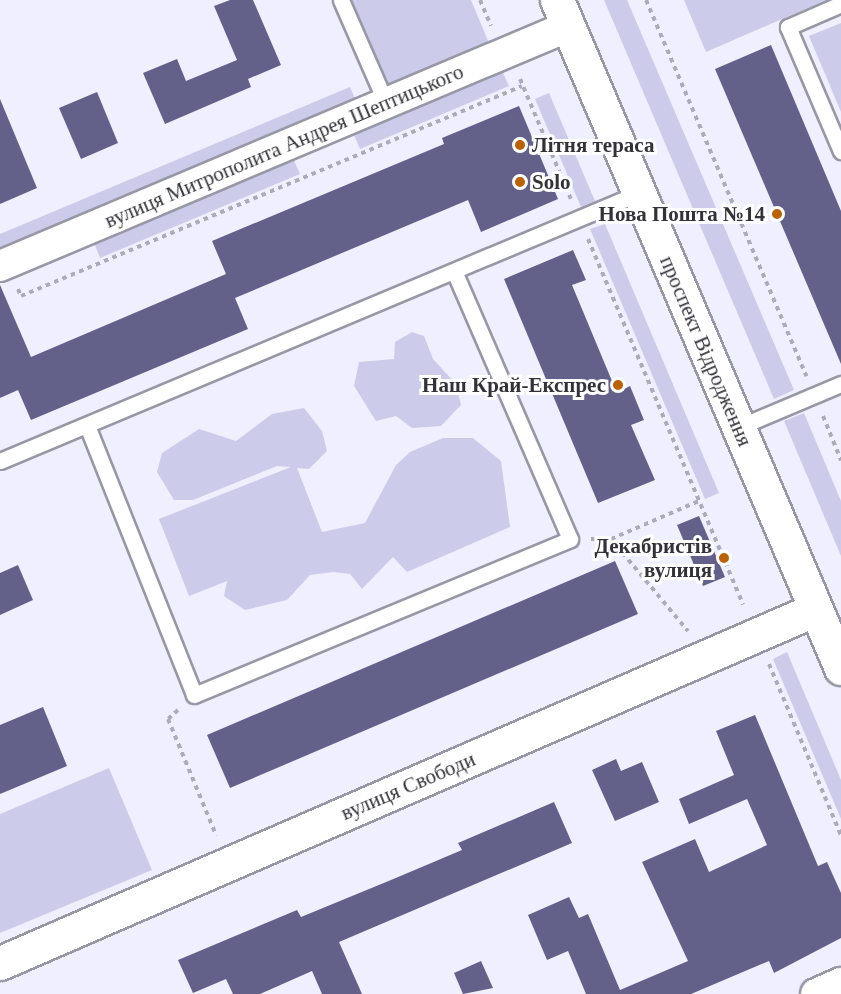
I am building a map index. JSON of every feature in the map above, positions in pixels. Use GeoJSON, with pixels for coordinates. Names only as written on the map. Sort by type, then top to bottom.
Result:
{"type":"FeatureCollection","features":[{"type":"Feature","properties":{"kind":"street","name":"вулиця Митрополита Андрея Шептицького"},"geometry":{"type":"LineString","coordinates":[[4,276],[386,103],[508,51],[563,13]]}},
{"type":"Feature","properties":{"kind":"street","name":"проспект Відродження"},"geometry":{"type":"LineString","coordinates":[[563,13],[841,668]]}},
{"type":"Feature","properties":{"kind":"street","name":"вулиця Свободи"},"geometry":{"type":"LineString","coordinates":[[0,963],[229,864],[752,625],[816,609]]}},
{"type":"Feature","properties":{"kind":"street"},"geometry":{"type":"LineString","coordinates":[[816,994],[841,983]]}},
{"type":"Feature","properties":{"kind":"lane"},"geometry":{"type":"LineString","coordinates":[[341,0],[386,103]]}},
{"type":"Feature","properties":{"kind":"lane"},"geometry":{"type":"LineString","coordinates":[[841,4],[788,27],[841,151]]}},
{"type":"Feature","properties":{"kind":"lane"},"geometry":{"type":"LineString","coordinates":[[0,461],[88,428],[639,193]]}},
{"type":"Feature","properties":{"kind":"lane"},"geometry":{"type":"LineString","coordinates":[[88,428],[194,695],[570,539],[455,273]]}},
{"type":"Feature","properties":{"kind":"lane"},"geometry":{"type":"LineString","coordinates":[[739,427],[841,384]]}},
{"type":"Feature","properties":{"kind":"path"},"geometry":{"type":"LineString","coordinates":[[646,0],[841,460]]}},
{"type":"Feature","properties":{"kind":"path"},"geometry":{"type":"LineString","coordinates":[[508,51],[841,835]]}},
{"type":"Feature","properties":{"kind":"path"},"geometry":{"type":"LineString","coordinates":[[4,276],[16,283],[21,296],[522,86]]}},
{"type":"Feature","properties":{"kind":"path"},"geometry":{"type":"LineString","coordinates":[[570,539],[611,539],[699,501]]}},
{"type":"Feature","properties":{"kind":"path"},"geometry":{"type":"LineString","coordinates":[[611,539],[693,638]]}},
{"type":"Feature","properties":{"kind":"path"},"geometry":{"type":"LineString","coordinates":[[194,695],[168,719],[229,864]]}},
{"type":"Feature","properties":{"kind":"shaded area"},"geometry":{"type":"Polygon","coordinates":[[[352,0],[471,0],[489,43],[389,85],[352,0]]]}},
{"type":"Feature","properties":{"kind":"shaded area"},"geometry":{"type":"Polygon","coordinates":[[[604,0],[627,0],[794,390],[774,399],[604,0]]]}},
{"type":"Feature","properties":{"kind":"shaded area"},"geometry":{"type":"Polygon","coordinates":[[[684,0],[826,0],[706,52],[684,0]]]}},
{"type":"Feature","properties":{"kind":"shaded area"},"geometry":{"type":"Polygon","coordinates":[[[841,23],[841,112],[809,36],[841,23]]]}},
{"type":"Feature","properties":{"kind":"shaded area"},"geometry":{"type":"Polygon","coordinates":[[[501,68],[509,86],[360,149],[352,130],[501,68]]]}},
{"type":"Feature","properties":{"kind":"shaded area"},"geometry":{"type":"Polygon","coordinates":[[[350,87],[355,99],[0,249],[0,234],[350,87]]]}},
{"type":"Feature","properties":{"kind":"shaded area"},"geometry":{"type":"Polygon","coordinates":[[[549,93],[595,201],[581,207],[535,99],[549,93]]]}},
{"type":"Feature","properties":{"kind":"shaded area"},"geometry":{"type":"Polygon","coordinates":[[[292,156],[300,174],[100,258],[93,240],[292,156]]]}},
{"type":"Feature","properties":{"kind":"shaded area"},"geometry":{"type":"Polygon","coordinates":[[[605,224],[719,493],[705,499],[590,229],[605,224]]]}},
{"type":"Feature","properties":{"kind":"shaded area"},"geometry":{"type":"Polygon","coordinates":[[[412,332],[424,336],[433,359],[456,384],[461,405],[441,426],[412,428],[396,416],[376,421],[354,386],[359,362],[394,359],[395,342],[412,332]]]}},
{"type":"Feature","properties":{"kind":"shaded area"},"geometry":{"type":"Polygon","coordinates":[[[304,408],[322,431],[327,451],[309,469],[297,468],[322,532],[365,523],[396,465],[410,452],[443,438],[473,438],[501,461],[510,527],[407,572],[393,557],[362,589],[350,574],[333,572],[310,575],[287,600],[245,610],[224,596],[227,581],[189,596],[159,519],[291,467],[277,466],[193,500],[174,500],[157,472],[162,453],[199,429],[236,441],[272,414],[304,408]]]}},
{"type":"Feature","properties":{"kind":"shaded area"},"geometry":{"type":"Polygon","coordinates":[[[804,413],[841,501],[841,556],[784,421],[804,413]]]}},
{"type":"Feature","properties":{"kind":"shaded area"},"geometry":{"type":"Polygon","coordinates":[[[787,652],[841,780],[841,819],[773,659],[787,652]]]}},
{"type":"Feature","properties":{"kind":"shaded area"},"geometry":{"type":"Polygon","coordinates":[[[109,768],[152,870],[0,933],[0,814],[109,768]]]}},
{"type":"Feature","properties":{"kind":"building"},"geometry":{"type":"Polygon","coordinates":[[[230,0],[253,0],[281,65],[248,79],[251,87],[165,124],[143,73],[177,59],[186,81],[237,60],[214,6],[230,0]]]}},
{"type":"Feature","properties":{"kind":"building"},"geometry":{"type":"Polygon","coordinates":[[[771,45],[841,211],[841,364],[715,69],[771,45]]]}},
{"type":"Feature","properties":{"kind":"building"},"geometry":{"type":"Polygon","coordinates":[[[97,92],[118,143],[81,159],[59,108],[97,92]]]}},
{"type":"Feature","properties":{"kind":"building"},"geometry":{"type":"Polygon","coordinates":[[[0,99],[37,188],[0,204],[0,99]]]}},
{"type":"Feature","properties":{"kind":"building"},"geometry":{"type":"Polygon","coordinates":[[[519,106],[558,199],[481,232],[468,200],[235,298],[248,329],[31,420],[18,390],[0,398],[0,285],[31,357],[226,274],[212,241],[444,144],[442,138],[519,106]]]}},
{"type":"Feature","properties":{"kind":"building"},"geometry":{"type":"Polygon","coordinates":[[[573,250],[586,280],[572,285],[612,381],[620,378],[624,389],[630,386],[644,420],[631,425],[655,480],[598,503],[504,279],[573,250]]]}},
{"type":"Feature","properties":{"kind":"building"},"geometry":{"type":"Polygon","coordinates":[[[699,516],[725,577],[703,586],[677,525],[699,516]]]}},
{"type":"Feature","properties":{"kind":"building"},"geometry":{"type":"Polygon","coordinates":[[[615,561],[638,614],[230,788],[207,735],[615,561]]]}},
{"type":"Feature","properties":{"kind":"building"},"geometry":{"type":"Polygon","coordinates":[[[18,565],[33,600],[0,615],[0,573],[18,565]]]}},
{"type":"Feature","properties":{"kind":"building"},"geometry":{"type":"Polygon","coordinates":[[[43,707],[67,766],[0,794],[0,725],[43,707]]]}},
{"type":"Feature","properties":{"kind":"building"},"geometry":{"type":"Polygon","coordinates":[[[755,715],[818,866],[827,862],[841,893],[841,938],[774,973],[769,961],[691,994],[586,994],[568,951],[547,960],[528,915],[569,897],[579,918],[588,914],[620,990],[688,961],[642,862],[695,839],[709,872],[767,845],[747,799],[689,824],[679,799],[734,775],[716,731],[755,715]]]}},
{"type":"Feature","properties":{"kind":"building"},"geometry":{"type":"Polygon","coordinates":[[[616,759],[621,771],[642,762],[659,802],[615,821],[592,770],[616,759]]]}},
{"type":"Feature","properties":{"kind":"building"},"geometry":{"type":"Polygon","coordinates":[[[554,802],[572,843],[339,942],[362,994],[322,994],[312,971],[260,994],[233,994],[226,979],[193,993],[178,960],[297,910],[301,917],[391,880],[462,850],[458,843],[554,802]]]}},
{"type":"Feature","properties":{"kind":"building"},"geometry":{"type":"Polygon","coordinates":[[[481,961],[493,988],[463,994],[454,973],[481,961]]]}},
{"type":"Feature","properties":{"kind":"place","name":"Літня тераса"},"geometry":{"type":"Point","coordinates":[520,145]}},
{"type":"Feature","properties":{"kind":"place","name":"Solo"},"geometry":{"type":"Point","coordinates":[520,182]}},
{"type":"Feature","properties":{"kind":"place","name":"Нова Пошта №14"},"geometry":{"type":"Point","coordinates":[777,214]}},
{"type":"Feature","properties":{"kind":"place","name":"Наш Край-Експрес"},"geometry":{"type":"Point","coordinates":[618,385]}},
{"type":"Feature","properties":{"kind":"place","name":"Декабристів вулиця"},"geometry":{"type":"Point","coordinates":[724,558]}}]}
